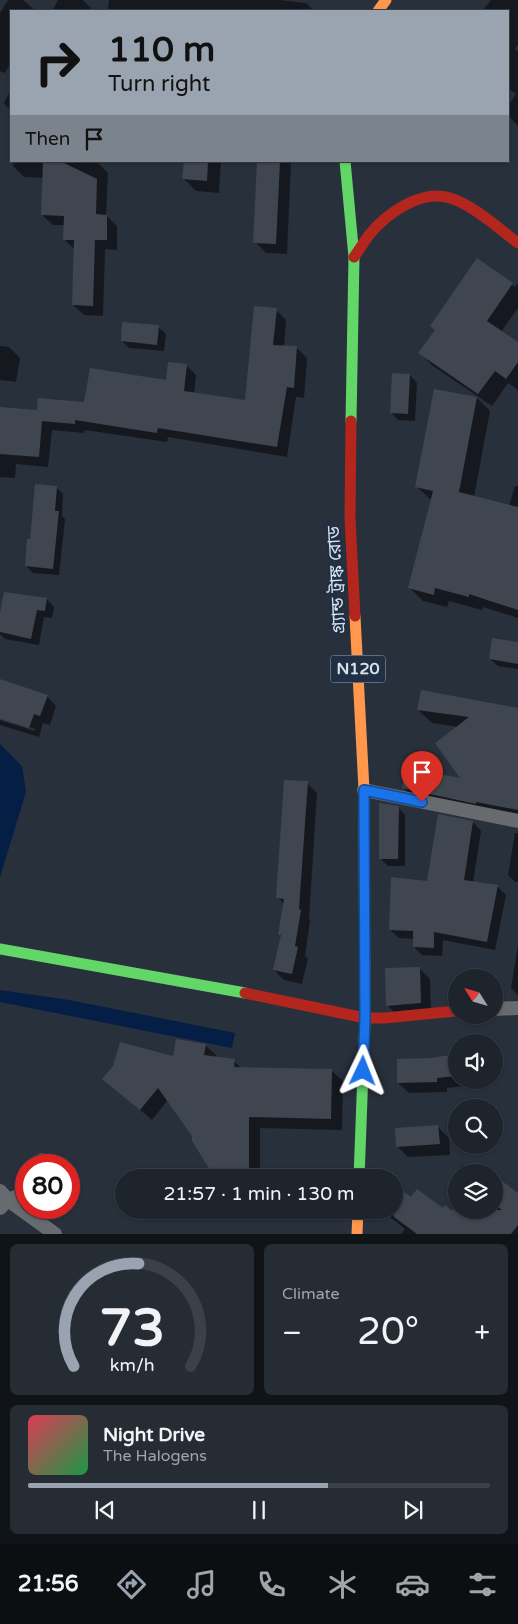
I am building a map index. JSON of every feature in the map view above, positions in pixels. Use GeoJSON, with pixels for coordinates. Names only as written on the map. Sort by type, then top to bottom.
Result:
{"type":"FeatureCollection","features":[{"type":"Feature","properties":{"kind":"main road","name":"গ্র্যান্ড ট্রাঙ্ক রোড"},"geometry":{"type":"LineString","coordinates":[[345,162],[354,257],[350,518],[364,790],[365,1018],[359,1169]]}},
{"type":"Feature","properties":{"kind":"main road"},"geometry":{"type":"LineString","coordinates":[[354,257],[370,234],[389,216],[410,203],[428,197],[448,198],[463,205],[518,243]]}},
{"type":"Feature","properties":{"kind":"main road"},"geometry":{"type":"LineString","coordinates":[[0,949],[229,990],[365,1018],[448,1013]]}},
{"type":"Feature","properties":{"kind":"main road"},"geometry":{"type":"LineString","coordinates":[[357,1234],[358,1219]]}},
{"type":"Feature","properties":{"kind":"street"},"geometry":{"type":"LineString","coordinates":[[364,790],[518,821]]}},
{"type":"Feature","properties":{"kind":"street"},"geometry":{"type":"LineString","coordinates":[[503,1009],[518,1008]]}},
{"type":"Feature","properties":{"kind":"street"},"geometry":{"type":"LineString","coordinates":[[3,1200],[55,1234]]}},
{"type":"Feature","properties":{"kind":"water"},"geometry":{"type":"Polygon","coordinates":[[[0,744],[22,766],[26,792],[0,877],[0,744]]]}},
{"type":"Feature","properties":{"kind":"water"},"geometry":{"type":"Polygon","coordinates":[[[0,990],[69,1000],[235,1033],[232,1048],[0,1002],[0,990]]]}},
{"type":"Feature","properties":{"kind":"building"},"geometry":{"type":"Polygon","coordinates":[[[43,162],[62,162],[97,179],[96,214],[107,215],[107,240],[95,240],[93,306],[72,305],[74,240],[63,240],[64,216],[41,215],[43,162]]]}},
{"type":"Feature","properties":{"kind":"building"},"geometry":{"type":"Polygon","coordinates":[[[184,162],[208,162],[207,181],[182,179],[184,162]]]}},
{"type":"Feature","properties":{"kind":"building"},"geometry":{"type":"Polygon","coordinates":[[[257,162],[280,162],[276,244],[253,243],[257,162]]]}},
{"type":"Feature","properties":{"kind":"building"},"geometry":{"type":"Polygon","coordinates":[[[477,258],[513,283],[487,321],[518,342],[518,362],[506,379],[495,371],[478,394],[418,353],[435,330],[430,326],[477,258]]]}},
{"type":"Feature","properties":{"kind":"building"},"geometry":{"type":"Polygon","coordinates":[[[254,306],[277,308],[273,345],[297,346],[294,388],[287,387],[277,447],[158,428],[157,433],[75,420],[75,424],[42,421],[39,457],[0,454],[0,407],[37,410],[38,398],[84,402],[90,368],[166,380],[168,362],[187,364],[184,391],[245,400],[254,306]]]}},
{"type":"Feature","properties":{"kind":"building"},"geometry":{"type":"Polygon","coordinates":[[[122,322],[159,325],[157,345],[121,341],[122,322]]]}},
{"type":"Feature","properties":{"kind":"building"},"geometry":{"type":"Polygon","coordinates":[[[392,373],[410,374],[408,414],[390,413],[392,373]]]}},
{"type":"Feature","properties":{"kind":"building"},"geometry":{"type":"Polygon","coordinates":[[[434,389],[477,397],[459,492],[518,507],[518,610],[469,594],[469,597],[435,588],[434,595],[408,588],[433,491],[415,487],[434,389]]]}},
{"type":"Feature","properties":{"kind":"building"},"geometry":{"type":"Polygon","coordinates":[[[35,484],[57,486],[55,511],[59,511],[53,569],[25,566],[27,539],[30,539],[35,484]]]}},
{"type":"Feature","properties":{"kind":"building"},"geometry":{"type":"Polygon","coordinates":[[[4,592],[47,598],[45,611],[37,610],[31,639],[0,632],[0,613],[4,592]]]}},
{"type":"Feature","properties":{"kind":"building"},"geometry":{"type":"Polygon","coordinates":[[[492,638],[518,642],[518,664],[489,659],[492,638]]]}},
{"type":"Feature","properties":{"kind":"building"},"geometry":{"type":"Polygon","coordinates":[[[0,679],[48,695],[40,716],[34,714],[29,728],[0,719],[0,679]]]}},
{"type":"Feature","properties":{"kind":"building"},"geometry":{"type":"Polygon","coordinates":[[[421,690],[518,708],[518,810],[476,802],[476,804],[402,788],[406,768],[460,778],[435,743],[469,717],[417,710],[421,690]]]}},
{"type":"Feature","properties":{"kind":"building"},"geometry":{"type":"Polygon","coordinates":[[[284,780],[308,781],[299,909],[301,910],[295,946],[298,947],[292,974],[273,970],[281,935],[278,935],[284,899],[276,898],[284,780]]]}},
{"type":"Feature","properties":{"kind":"building"},"geometry":{"type":"Polygon","coordinates":[[[379,803],[399,806],[398,859],[379,859],[379,803]]]}},
{"type":"Feature","properties":{"kind":"building"},"geometry":{"type":"Polygon","coordinates":[[[438,814],[473,821],[464,880],[498,885],[487,942],[434,932],[434,948],[413,947],[413,931],[389,930],[391,877],[427,881],[438,814]]]}},
{"type":"Feature","properties":{"kind":"building"},"geometry":{"type":"Polygon","coordinates":[[[420,967],[421,1003],[386,1006],[385,968],[420,967]]]}},
{"type":"Feature","properties":{"kind":"building"},"geometry":{"type":"Polygon","coordinates":[[[176,1039],[206,1044],[204,1055],[235,1059],[234,1067],[332,1069],[331,1119],[249,1117],[249,1169],[209,1169],[192,1141],[192,1136],[158,1088],[140,1110],[102,1079],[113,1066],[120,1042],[173,1056],[176,1039]]]}},
{"type":"Feature","properties":{"kind":"building"},"geometry":{"type":"Polygon","coordinates":[[[448,1055],[448,1077],[437,1078],[437,1082],[397,1083],[397,1059],[432,1058],[448,1055]]]}},
{"type":"Feature","properties":{"kind":"building"},"geometry":{"type":"Polygon","coordinates":[[[438,1125],[440,1144],[396,1147],[395,1128],[438,1125]]]}},
{"type":"Feature","properties":{"kind":"building"},"geometry":{"type":"Polygon","coordinates":[[[503,1182],[518,1193],[518,1225],[511,1234],[417,1234],[397,1219],[403,1219],[403,1191],[411,1197],[417,1189],[443,1208],[445,1205],[448,1208],[448,1219],[503,1219],[503,1182]]]}},
{"type":"Feature","properties":{"kind":"traffic: fast"},"geometry":{"type":"LineString","coordinates":[[345,162],[354,257],[351,421]]}},
{"type":"Feature","properties":{"kind":"traffic: fast"},"geometry":{"type":"LineString","coordinates":[[359,1169],[365,1018],[364,823]]}},
{"type":"Feature","properties":{"kind":"traffic: fast"},"geometry":{"type":"LineString","coordinates":[[0,949],[245,993]]}},
{"type":"Feature","properties":{"kind":"traffic: slow"},"geometry":{"type":"LineString","coordinates":[[379,10],[386,0]]}},
{"type":"Feature","properties":{"kind":"traffic: slow"},"geometry":{"type":"LineString","coordinates":[[355,616],[364,823]]}},
{"type":"Feature","properties":{"kind":"traffic: slow"},"geometry":{"type":"LineString","coordinates":[[357,1234],[358,1219]]}},
{"type":"Feature","properties":{"kind":"traffic: jam"},"geometry":{"type":"LineString","coordinates":[[354,257],[376,227],[395,211],[416,200],[439,196],[450,198],[468,206],[518,243]]}},
{"type":"Feature","properties":{"kind":"traffic: jam"},"geometry":{"type":"LineString","coordinates":[[351,421],[350,518],[355,616]]}},
{"type":"Feature","properties":{"kind":"traffic: jam"},"geometry":{"type":"LineString","coordinates":[[245,993],[365,1018],[448,1012]]}},
{"type":"Feature","properties":{"kind":"route"},"geometry":{"type":"LineString","coordinates":[[363,1071],[365,1018],[364,790],[422,802]]}}]}
